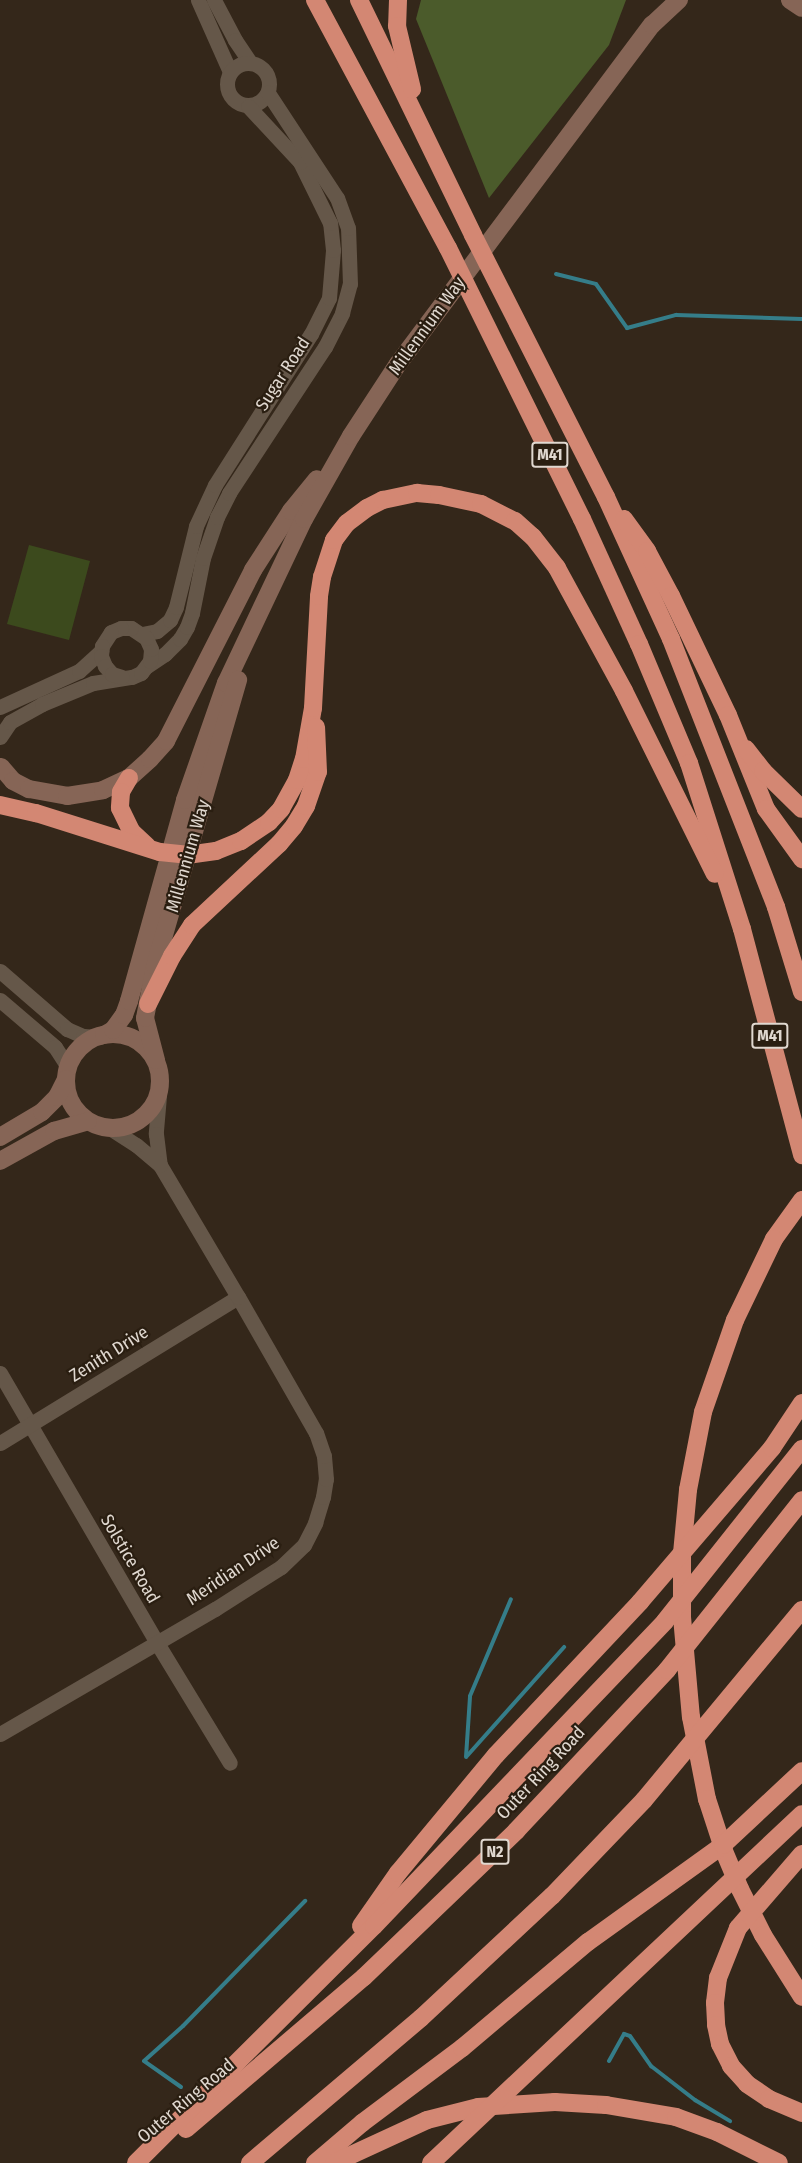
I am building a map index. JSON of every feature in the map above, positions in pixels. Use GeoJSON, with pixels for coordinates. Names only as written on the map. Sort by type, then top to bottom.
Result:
{"type":"FeatureCollection","features":[{"type":"Feature","properties":{"kind":"highway","name":"M41"},"geometry":{"type":"LineString","coordinates":[[315,0],[448,248],[586,528],[639,644],[689,763],[742,929],[800,1149]]}},
{"type":"Feature","properties":{"kind":"highway","name":"M41"},"geometry":{"type":"LineString","coordinates":[[359,0],[606,497],[671,639],[776,907],[802,992]]}},
{"type":"Feature","properties":{"kind":"highway"},"geometry":{"type":"LineString","coordinates":[[398,0],[397,26],[401,49],[424,133]]}},
{"type":"Feature","properties":{"kind":"highway"},"geometry":{"type":"LineString","coordinates":[[0,806],[36,813],[160,852],[187,855],[216,851],[241,841],[268,822],[280,809],[297,780],[313,708],[322,577],[334,540],[347,523],[367,508],[383,500],[417,494],[439,495],[481,504],[515,521],[533,537],[557,568],[624,690],[742,929]]}},
{"type":"Feature","properties":{"kind":"highway"},"geometry":{"type":"LineString","coordinates":[[606,497],[647,551],[736,735],[766,808],[802,859]]}},
{"type":"Feature","properties":{"kind":"highway"},"geometry":{"type":"LineString","coordinates":[[148,1004],[171,956],[192,925],[279,844],[294,826],[306,806],[318,772],[318,742],[313,708]]}},
{"type":"Feature","properties":{"kind":"highway"},"geometry":{"type":"LineString","coordinates":[[736,735],[763,771],[802,809]]}},
{"type":"Feature","properties":{"kind":"highway"},"geometry":{"type":"LineString","coordinates":[[129,778],[120,797],[122,816],[138,839],[160,852]]}},
{"type":"Feature","properties":{"kind":"highway"},"geometry":{"type":"LineString","coordinates":[[800,1149],[802,1164]]}},
{"type":"Feature","properties":{"kind":"highway"},"geometry":{"type":"LineString","coordinates":[[802,1200],[774,1239],[735,1320],[703,1412],[688,1490],[682,1553],[682,1617],[685,1672],[691,1717],[698,1759],[714,1820],[740,1889],[763,1935],[802,1997]]}},
{"type":"Feature","properties":{"kind":"highway"},"geometry":{"type":"LineString","coordinates":[[302,1999],[358,1930],[398,1873],[496,1755],[655,1584],[772,1448],[802,1403]]}},
{"type":"Feature","properties":{"kind":"highway"},"geometry":{"type":"LineString","coordinates":[[136,2163],[302,1999],[665,1620],[802,1449]]}},
{"type":"Feature","properties":{"kind":"highway","name":"Outer Ring Road"},"geometry":{"type":"LineString","coordinates":[[145,2163],[364,1977],[516,1831],[667,1670],[802,1500]]}},
{"type":"Feature","properties":{"kind":"highway"},"geometry":{"type":"LineString","coordinates":[[250,2163],[421,2018],[566,1882],[644,1800],[802,1610]]}},
{"type":"Feature","properties":{"kind":"highway"},"geometry":{"type":"LineString","coordinates":[[315,2163],[362,2123],[462,2048],[588,1942],[723,1845],[802,1771]]}},
{"type":"Feature","properties":{"kind":"highway"},"geometry":{"type":"LineString","coordinates":[[431,2163],[802,1814]]}},
{"type":"Feature","properties":{"kind":"highway"},"geometry":{"type":"LineString","coordinates":[[802,1854],[738,1928],[718,1978],[715,2003],[720,2044],[731,2066],[747,2084],[769,2099],[802,2113]]}},
{"type":"Feature","properties":{"kind":"highway"},"geometry":{"type":"LineString","coordinates":[[334,2163],[427,2120],[489,2106],[555,2102],[606,2105],[676,2117],[717,2132],[779,2163]]}},
{"type":"Feature","properties":{"kind":"street"},"geometry":{"type":"LineString","coordinates":[[198,0],[230,72],[227,89],[231,97],[238,103],[248,106],[260,102],[268,93],[269,79],[265,70],[250,62],[235,40],[214,0]]}},
{"type":"Feature","properties":{"kind":"street","name":"Millennium Way"},"geometry":{"type":"LineString","coordinates":[[652,25],[661,0]]}},
{"type":"Feature","properties":{"kind":"street","name":"Millennium Way"},"geometry":{"type":"LineString","coordinates":[[156,1060],[146,1029],[148,1004],[168,897],[190,816],[237,686],[242,652],[304,519],[351,436],[426,327],[652,25],[678,0]]}},
{"type":"Feature","properties":{"kind":"street"},"geometry":{"type":"LineString","coordinates":[[790,0],[802,8]]}},
{"type":"Feature","properties":{"kind":"street"},"geometry":{"type":"LineString","coordinates":[[230,72],[239,64],[250,62]]}},
{"type":"Feature","properties":{"kind":"street","name":"Sugar Road"},"geometry":{"type":"LineString","coordinates":[[147,666],[165,654],[180,639],[187,627],[203,558],[217,517],[229,493],[325,347],[342,313],[350,284],[348,228],[337,198],[268,93]]}},
{"type":"Feature","properties":{"kind":"street","name":"Sugar Road"},"geometry":{"type":"LineString","coordinates":[[142,634],[157,631],[170,620],[176,607],[196,526],[215,485],[311,334],[329,298],[333,250],[330,224],[300,162],[248,106]]}},
{"type":"Feature","properties":{"kind":"street"},"geometry":{"type":"LineString","coordinates":[[0,767],[8,777],[21,785],[58,795],[103,790],[129,778],[166,741],[253,570],[291,511],[351,436]]}},
{"type":"Feature","properties":{"kind":"street"},"geometry":{"type":"LineString","coordinates":[[0,707],[79,671],[101,651],[107,636],[116,630],[131,628],[142,634],[151,649],[147,666],[136,675],[93,682],[33,709],[10,722],[0,737]]}},
{"type":"Feature","properties":{"kind":"street"},"geometry":{"type":"LineString","coordinates":[[101,651],[103,662],[108,670],[122,677]]}},
{"type":"Feature","properties":{"kind":"street"},"geometry":{"type":"LineString","coordinates":[[0,760],[0,775]]}},
{"type":"Feature","properties":{"kind":"street","name":"Millennium Way"},"geometry":{"type":"LineString","coordinates":[[102,1036],[113,1030],[124,1016],[168,897]]}},
{"type":"Feature","properties":{"kind":"street"},"geometry":{"type":"LineString","coordinates":[[0,971],[67,1029],[83,1035],[130,1037],[145,1046],[156,1060],[161,1078],[159,1096],[151,1110],[139,1121],[124,1127],[110,1128],[88,1121],[73,1105],[67,1073],[56,1047],[0,1000]]}},
{"type":"Feature","properties":{"kind":"street"},"geometry":{"type":"LineString","coordinates":[[0,1137],[42,1112],[57,1097],[83,1045],[102,1036]]}},
{"type":"Feature","properties":{"kind":"street","name":"Meridian Drive"},"geometry":{"type":"LineString","coordinates":[[159,1096],[156,1134],[160,1165]]}},
{"type":"Feature","properties":{"kind":"street"},"geometry":{"type":"LineString","coordinates":[[0,1161],[54,1131],[88,1121]]}},
{"type":"Feature","properties":{"kind":"street","name":"Meridian Drive"},"geometry":{"type":"LineString","coordinates":[[0,1734],[157,1643],[281,1567],[304,1545],[315,1523],[323,1497],[326,1479],[324,1456],[316,1433],[238,1297],[160,1165],[136,1144],[110,1128]]}},
{"type":"Feature","properties":{"kind":"street","name":"Zenith Drive"},"geometry":{"type":"LineString","coordinates":[[0,1443],[238,1297]]}},
{"type":"Feature","properties":{"kind":"street","name":"Solstice Road"},"geometry":{"type":"LineString","coordinates":[[0,1373],[157,1643],[230,1763]]}},
{"type":"Feature","properties":{"kind":"green space"},"geometry":{"type":"Polygon","coordinates":[[[421,0],[626,0],[609,45],[489,198],[416,19],[421,0]]]}},
{"type":"Feature","properties":{"kind":"green space"},"geometry":{"type":"Polygon","coordinates":[[[29,545],[90,561],[69,640],[7,624],[29,545]]]}},
{"type":"Feature","properties":{"kind":"waterway"},"geometry":{"type":"LineString","coordinates":[[556,274],[596,284],[627,328],[676,315],[802,319]]}},
{"type":"Feature","properties":{"kind":"waterway"},"geometry":{"type":"LineString","coordinates":[[466,1757],[470,1696],[511,1599]]}},
{"type":"Feature","properties":{"kind":"waterway"},"geometry":{"type":"LineString","coordinates":[[467,1756],[564,1647]]}},
{"type":"Feature","properties":{"kind":"waterway"},"geometry":{"type":"LineString","coordinates":[[181,2087],[144,2061],[183,2026],[305,1901]]}},
{"type":"Feature","properties":{"kind":"waterway"},"geometry":{"type":"LineString","coordinates":[[609,2061],[624,2034],[630,2036],[651,2066],[695,2100],[730,2121]]}}]}
